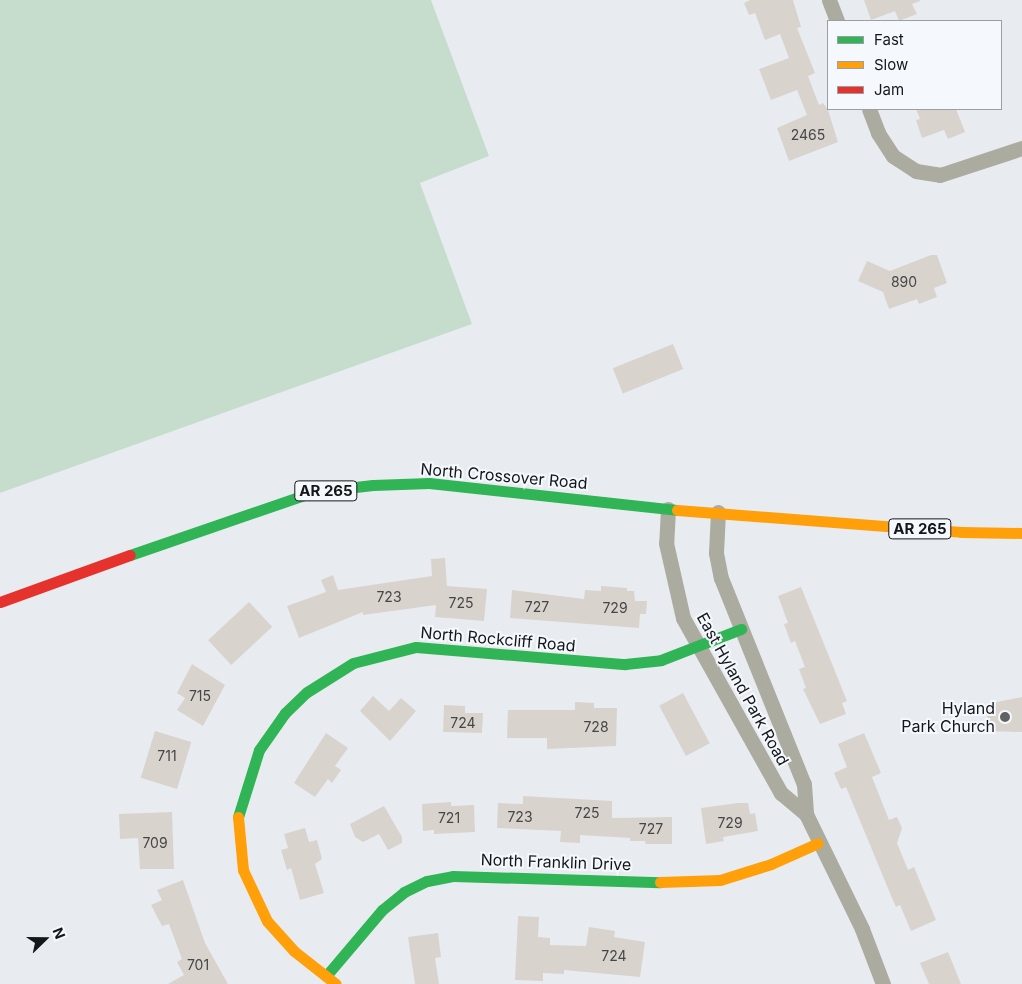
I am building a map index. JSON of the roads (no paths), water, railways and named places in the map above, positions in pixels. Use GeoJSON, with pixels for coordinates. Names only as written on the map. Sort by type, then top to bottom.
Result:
{"type":"FeatureCollection","features":[{"type":"Feature","properties":{"kind":"street"},"geometry":{"type":"LineString","coordinates":[[829,0],[837,20]]}},
{"type":"Feature","properties":{"kind":"street"},"geometry":{"type":"LineString","coordinates":[[869,110],[878,133],[893,156],[916,170],[940,175],[1022,148]]}},
{"type":"Feature","properties":{"kind":"street","name":"North Crossover Road"},"geometry":{"type":"LineString","coordinates":[[0,602],[259,509],[313,492],[373,485],[429,483],[668,508],[961,532],[1022,533]]}},
{"type":"Feature","properties":{"kind":"street","name":"East Hyland Park Road"},"geometry":{"type":"LineString","coordinates":[[668,508],[666,543],[672,579],[683,618],[781,793],[806,814]]}},
{"type":"Feature","properties":{"kind":"street","name":"East Hyland Park Road"},"geometry":{"type":"LineString","coordinates":[[718,512],[716,553],[721,578],[804,784],[806,814],[818,843],[862,929],[883,984]]}},
{"type":"Feature","properties":{"kind":"street","name":"North Rockcliff Road"},"geometry":{"type":"LineString","coordinates":[[336,984],[294,951],[267,921],[243,870],[238,820],[248,776],[267,737],[296,702],[329,676],[353,663],[416,647],[625,664],[661,660],[741,628]]}},
{"type":"Feature","properties":{"kind":"street","name":"North Franklin Drive"},"geometry":{"type":"LineString","coordinates":[[326,976],[382,910],[404,892],[427,881],[453,876],[663,882],[720,880],[771,864],[818,843]]}},
{"type":"Feature","properties":{"kind":"place","name":"Hyland Park Church"},"geometry":{"type":"Point","coordinates":[1005,717]}}]}
